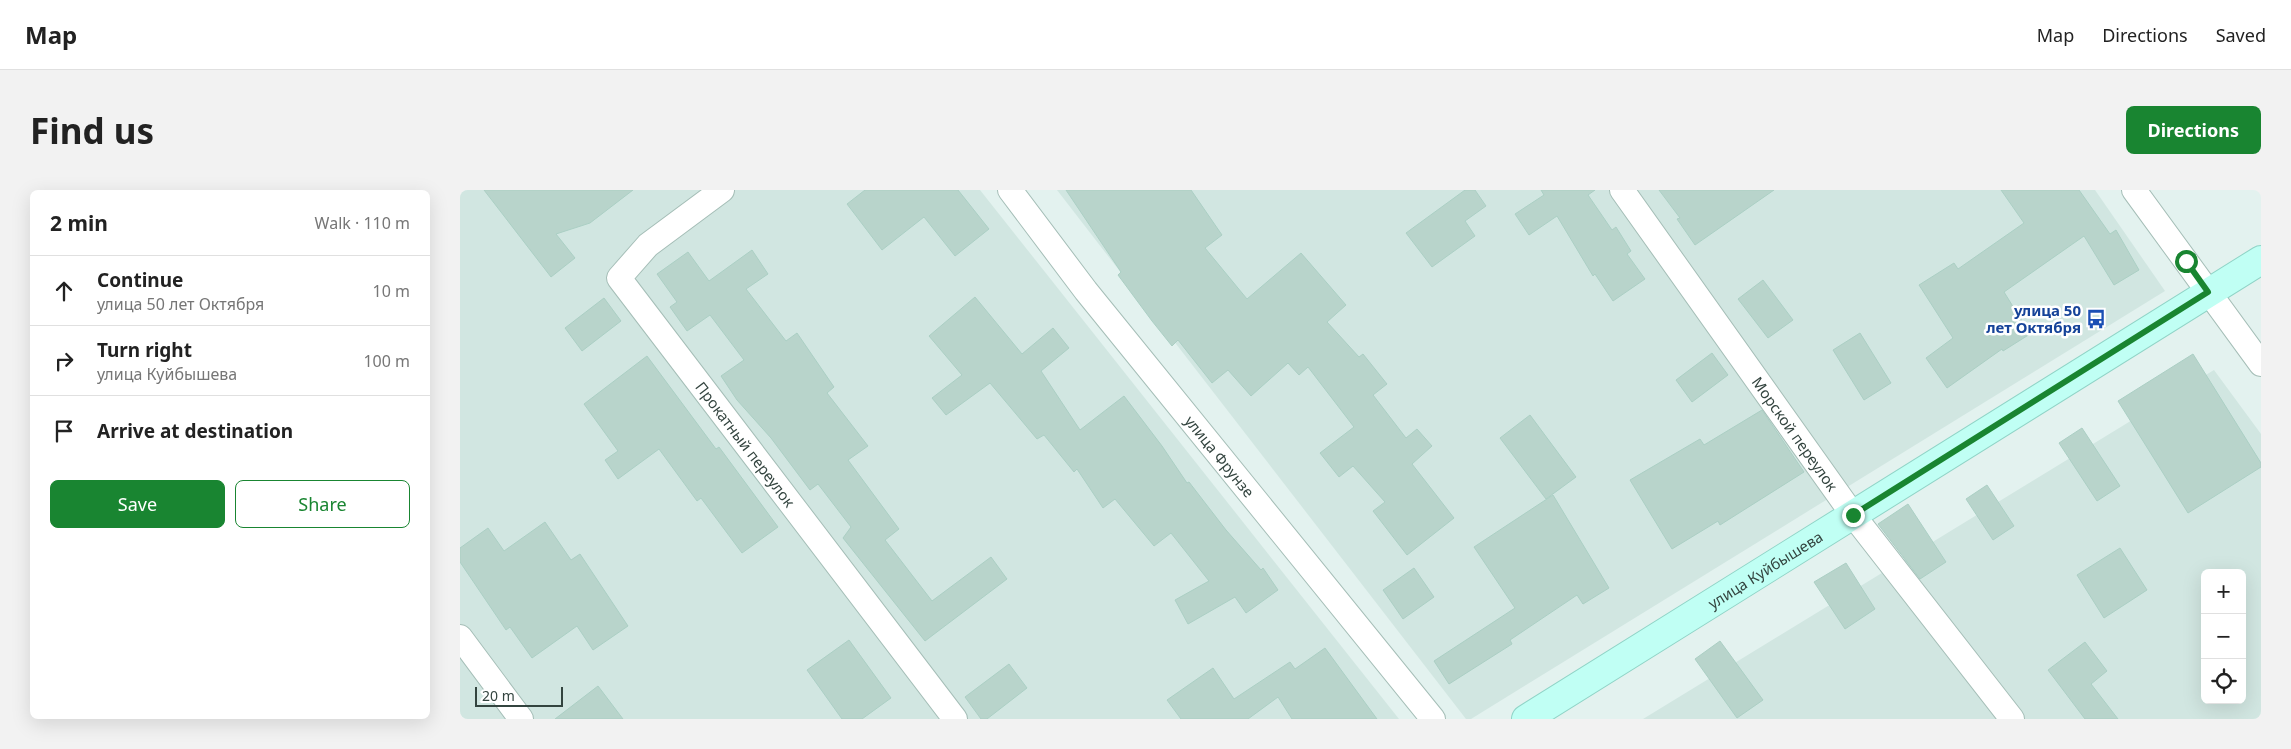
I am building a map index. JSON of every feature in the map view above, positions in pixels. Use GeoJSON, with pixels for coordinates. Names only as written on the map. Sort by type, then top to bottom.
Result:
{"type":"FeatureCollection","features":[{"type":"Feature","properties":{"kind":"main road","name":"улица Куйбышева"},"geometry":{"type":"LineString","coordinates":[[1526,719],[2261,260]]}},
{"type":"Feature","properties":{"kind":"street","name":"Прокатный переулок"},"geometry":{"type":"LineString","coordinates":[[722,190],[648,245],[619,278],[955,719]]}},
{"type":"Feature","properties":{"kind":"street","name":"улица Фрунзе"},"geometry":{"type":"LineString","coordinates":[[1010,190],[1086,291],[1433,719]]}},
{"type":"Feature","properties":{"kind":"street","name":"Морской переулок"},"geometry":{"type":"LineString","coordinates":[[1622,190],[1853,515],[2012,719]]}},
{"type":"Feature","properties":{"kind":"street"},"geometry":{"type":"LineString","coordinates":[[2134,190],[2261,364]]}},
{"type":"Feature","properties":{"kind":"street"},"geometry":{"type":"LineString","coordinates":[[460,637],[521,719]]}},
{"type":"Feature","properties":{"kind":"shaded area"},"geometry":{"type":"Polygon","coordinates":[[[460,190],[980,190],[1399,719],[460,719],[460,190]]]}},
{"type":"Feature","properties":{"kind":"shaded area"},"geometry":{"type":"Polygon","coordinates":[[[1057,190],[2095,190],[2165,291],[1471,719],[1466,719],[1057,190]]]}},
{"type":"Feature","properties":{"kind":"shaded area"},"geometry":{"type":"Polygon","coordinates":[[[2214,370],[2261,434],[2261,719],[1643,719],[2214,370]]]}},
{"type":"Feature","properties":{"kind":"building"},"geometry":{"type":"Polygon","coordinates":[[[484,190],[633,190],[590,223],[556,234],[575,258],[551,277],[484,190]]]}},
{"type":"Feature","properties":{"kind":"building"},"geometry":{"type":"Polygon","coordinates":[[[865,190],[958,190],[989,229],[955,256],[924,217],[882,250],[847,204],[865,190]]]}},
{"type":"Feature","properties":{"kind":"building"},"geometry":{"type":"Polygon","coordinates":[[[1066,190],[1191,190],[1222,235],[1205,248],[1247,299],[1301,253],[1346,305],[1327,322],[1359,357],[1363,354],[1387,384],[1373,395],[1406,438],[1417,429],[1432,446],[1412,464],[1454,518],[1407,555],[1373,511],[1385,502],[1353,466],[1339,477],[1320,453],[1354,427],[1308,367],[1299,375],[1288,363],[1251,396],[1228,370],[1212,383],[1178,340],[1172,346],[1152,321],[1118,275],[1121,272],[1066,190]]]}},
{"type":"Feature","properties":{"kind":"building"},"geometry":{"type":"Polygon","coordinates":[[[1465,190],[1475,190],[1486,206],[1465,221],[1475,236],[1432,267],[1406,233],[1465,190]]]}},
{"type":"Feature","properties":{"kind":"building"},"geometry":{"type":"Polygon","coordinates":[[[1541,190],[1595,190],[1588,195],[1612,230],[1616,227],[1631,251],[1627,254],[1645,279],[1613,301],[1595,274],[1593,276],[1557,216],[1529,235],[1515,214],[1544,195],[1541,190]]]}},
{"type":"Feature","properties":{"kind":"building"},"geometry":{"type":"Polygon","coordinates":[[[1659,190],[1774,190],[1695,245],[1677,219],[1680,218],[1659,190]]]}},
{"type":"Feature","properties":{"kind":"building"},"geometry":{"type":"Polygon","coordinates":[[[2001,190],[2079,190],[2110,234],[2116,230],[2139,270],[2114,285],[2084,236],[2004,292],[2030,334],[2003,351],[2002,349],[1947,388],[1926,358],[1953,338],[1919,285],[1954,263],[1958,269],[2024,223],[2001,190]]]}},
{"type":"Feature","properties":{"kind":"building"},"geometry":{"type":"Polygon","coordinates":[[[752,250],[768,274],[746,289],[786,341],[797,333],[834,387],[827,393],[868,446],[848,460],[899,529],[885,540],[932,601],[991,557],[1007,579],[925,641],[843,538],[851,527],[818,484],[810,490],[771,438],[737,400],[721,376],[744,360],[710,315],[687,331],[670,307],[677,302],[657,274],[688,252],[709,281],[752,250]]]}},
{"type":"Feature","properties":{"kind":"building"},"geometry":{"type":"Polygon","coordinates":[[[1763,280],[1793,320],[1768,338],[1738,299],[1763,280]]]}},
{"type":"Feature","properties":{"kind":"building"},"geometry":{"type":"Polygon","coordinates":[[[975,297],[1022,354],[1053,328],[1069,348],[1041,371],[1080,430],[1124,396],[1187,483],[1189,482],[1226,530],[1261,570],[1263,568],[1278,590],[1246,613],[1235,597],[1188,624],[1175,600],[1209,581],[1171,533],[1154,546],[1115,499],[1103,508],[1077,469],[1074,472],[1044,435],[1037,439],[990,383],[946,415],[932,398],[962,375],[929,336],[975,297]]]}},
{"type":"Feature","properties":{"kind":"building"},"geometry":{"type":"Polygon","coordinates":[[[604,298],[621,321],[582,351],[565,328],[604,298]]]}},
{"type":"Feature","properties":{"kind":"building"},"geometry":{"type":"Polygon","coordinates":[[[1860,333],[1891,383],[1864,400],[1833,350],[1860,333]]]}},
{"type":"Feature","properties":{"kind":"building"},"geometry":{"type":"Polygon","coordinates":[[[1712,353],[1728,375],[1692,402],[1676,380],[1712,353]]]}},
{"type":"Feature","properties":{"kind":"building"},"geometry":{"type":"Polygon","coordinates":[[[2193,354],[2261,463],[2261,467],[2188,513],[2118,401],[2193,354]]]}},
{"type":"Feature","properties":{"kind":"building"},"geometry":{"type":"Polygon","coordinates":[[[647,356],[716,449],[719,447],[778,527],[742,553],[701,498],[697,501],[659,449],[618,479],[605,460],[618,451],[584,404],[647,356]]]}},
{"type":"Feature","properties":{"kind":"building"},"geometry":{"type":"Polygon","coordinates":[[[1762,410],[1804,472],[1720,525],[1718,521],[1672,549],[1630,480],[1700,439],[1704,445],[1762,410]]]}},
{"type":"Feature","properties":{"kind":"building"},"geometry":{"type":"Polygon","coordinates":[[[1530,415],[1576,477],[1546,499],[1500,438],[1530,415]]]}},
{"type":"Feature","properties":{"kind":"building"},"geometry":{"type":"Polygon","coordinates":[[[2082,428],[2120,486],[2097,501],[2059,443],[2082,428]]]}},
{"type":"Feature","properties":{"kind":"building"},"geometry":{"type":"Polygon","coordinates":[[[1987,485],[2014,526],[1993,540],[1966,499],[1987,485]]]}},
{"type":"Feature","properties":{"kind":"building"},"geometry":{"type":"Polygon","coordinates":[[[1553,495],[1609,588],[1583,604],[1577,595],[1510,640],[1512,644],[1449,684],[1434,661],[1515,608],[1474,547],[1553,495]]]}},
{"type":"Feature","properties":{"kind":"building"},"geometry":{"type":"Polygon","coordinates":[[[1908,504],[1946,562],[1920,579],[1878,524],[1908,504]]]}},
{"type":"Feature","properties":{"kind":"building"},"geometry":{"type":"Polygon","coordinates":[[[545,522],[571,560],[580,554],[628,626],[593,650],[577,626],[532,658],[510,627],[506,630],[460,562],[460,548],[488,528],[504,551],[545,522]]]}},
{"type":"Feature","properties":{"kind":"building"},"geometry":{"type":"Polygon","coordinates":[[[2120,548],[2147,590],[2104,618],[2077,575],[2120,548]]]}},
{"type":"Feature","properties":{"kind":"building"},"geometry":{"type":"Polygon","coordinates":[[[1846,563],[1875,609],[1845,629],[1814,582],[1846,563]]]}},
{"type":"Feature","properties":{"kind":"building"},"geometry":{"type":"Polygon","coordinates":[[[1414,568],[1434,597],[1403,619],[1383,590],[1414,568]]]}},
{"type":"Feature","properties":{"kind":"building"},"geometry":{"type":"Polygon","coordinates":[[[849,640],[891,698],[862,719],[842,719],[807,670],[849,640]]]}},
{"type":"Feature","properties":{"kind":"building"},"geometry":{"type":"Polygon","coordinates":[[[1720,641],[1763,700],[1737,718],[1695,659],[1720,641]]]}},
{"type":"Feature","properties":{"kind":"building"},"geometry":{"type":"Polygon","coordinates":[[[2085,642],[2107,671],[2091,684],[2118,719],[2085,719],[2048,670],[2085,642]]]}},
{"type":"Feature","properties":{"kind":"building"},"geometry":{"type":"Polygon","coordinates":[[[1325,648],[1377,719],[1292,719],[1278,697],[1248,719],[1181,719],[1167,700],[1213,668],[1234,699],[1290,662],[1295,669],[1325,648]]]}},
{"type":"Feature","properties":{"kind":"building"},"geometry":{"type":"Polygon","coordinates":[[[1009,664],[1027,688],[987,719],[981,719],[965,697],[1009,664]]]}},
{"type":"Feature","properties":{"kind":"building"},"geometry":{"type":"Polygon","coordinates":[[[598,686],[623,719],[555,719],[598,686]]]}},
{"type":"Feature","properties":{"kind":"place","name":"улица 50 лет Октября"},"geometry":{"type":"Point","coordinates":[2096,319]}},
{"type":"Feature","properties":{"kind":"route"},"geometry":{"type":"LineString","coordinates":[[1853,515],[2208,292],[2186,261]]}}]}
